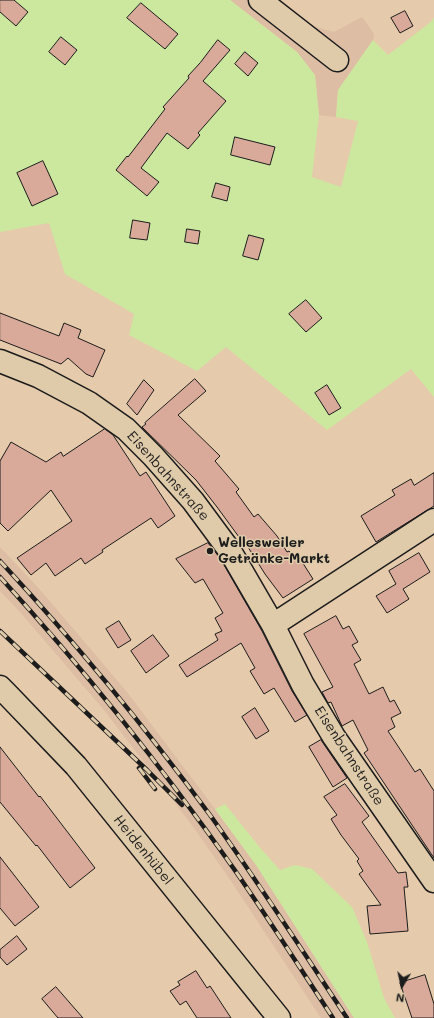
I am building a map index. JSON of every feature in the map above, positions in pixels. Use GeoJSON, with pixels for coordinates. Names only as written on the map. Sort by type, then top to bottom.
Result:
{"type":"FeatureCollection","features":[{"type":"Feature","properties":{"kind":"street"},"geometry":{"type":"LineString","coordinates":[[260,0],[337,60]]}},
{"type":"Feature","properties":{"kind":"street","name":"Eisenbahnstraße"},"geometry":{"type":"LineString","coordinates":[[0,360],[38,376],[89,403],[126,429],[153,456],[193,501],[230,552],[273,625],[303,685],[334,737],[434,881]]}},
{"type":"Feature","properties":{"kind":"street"},"geometry":{"type":"LineString","coordinates":[[273,625],[434,520]]}},
{"type":"Feature","properties":{"kind":"street","name":"Heidenhübel"},"geometry":{"type":"LineString","coordinates":[[0,688],[76,766],[278,1018]]}},
{"type":"Feature","properties":{"kind":"shaded area"},"geometry":{"type":"Polygon","coordinates":[[[230,0],[276,0],[298,19],[319,28],[334,32],[362,17],[374,34],[373,40],[338,90],[336,117],[319,115],[315,75],[297,52],[230,0]]]}},
{"type":"Feature","properties":{"kind":"shaded area"},"geometry":{"type":"Polygon","coordinates":[[[0,547],[42,592],[127,692],[215,809],[256,865],[354,1018],[321,1018],[231,881],[194,828],[104,710],[20,612],[0,591],[0,547]]]}},
{"type":"Feature","properties":{"kind":"green space"},"geometry":{"type":"Polygon","coordinates":[[[0,0],[230,0],[297,52],[315,75],[319,115],[312,177],[341,187],[358,121],[336,117],[338,90],[373,40],[388,55],[432,21],[434,17],[434,397],[411,369],[327,430],[226,347],[197,371],[129,335],[134,314],[65,274],[49,223],[0,232],[0,0]]]}},
{"type":"Feature","properties":{"kind":"green space"},"geometry":{"type":"Polygon","coordinates":[[[225,804],[280,870],[295,865],[312,869],[352,907],[367,942],[384,998],[395,1018],[354,1018],[256,865],[215,809],[225,804]]]}},
{"type":"Feature","properties":{"kind":"building"},"geometry":{"type":"Polygon","coordinates":[[[0,0],[14,0],[28,12],[16,26],[0,12],[0,0]]]}},
{"type":"Feature","properties":{"kind":"building"},"geometry":{"type":"Polygon","coordinates":[[[141,3],[178,34],[165,49],[127,18],[141,3]]]}},
{"type":"Feature","properties":{"kind":"building"},"geometry":{"type":"Polygon","coordinates":[[[405,11],[413,26],[400,33],[391,18],[405,11]]]}},
{"type":"Feature","properties":{"kind":"building"},"geometry":{"type":"Polygon","coordinates":[[[61,37],[77,50],[65,65],[49,52],[61,37]]]}},
{"type":"Feature","properties":{"kind":"building"},"geometry":{"type":"Polygon","coordinates":[[[218,40],[230,50],[203,81],[226,101],[198,133],[200,135],[188,149],[167,133],[141,168],[159,182],[147,196],[116,170],[127,156],[128,157],[165,109],[163,107],[189,78],[188,76],[218,40]]]}},
{"type":"Feature","properties":{"kind":"building"},"geometry":{"type":"Polygon","coordinates":[[[245,52],[258,63],[248,76],[235,64],[245,52]]]}},
{"type":"Feature","properties":{"kind":"building"},"geometry":{"type":"Polygon","coordinates":[[[235,137],[275,147],[270,165],[231,155],[235,137]]]}},
{"type":"Feature","properties":{"kind":"building"},"geometry":{"type":"Polygon","coordinates":[[[43,161],[58,194],[32,206],[17,173],[43,161]]]}},
{"type":"Feature","properties":{"kind":"building"},"geometry":{"type":"Polygon","coordinates":[[[216,183],[230,187],[227,201],[212,197],[216,183]]]}},
{"type":"Feature","properties":{"kind":"building"},"geometry":{"type":"Polygon","coordinates":[[[133,220],[150,223],[147,240],[130,238],[133,220]]]}},
{"type":"Feature","properties":{"kind":"building"},"geometry":{"type":"Polygon","coordinates":[[[187,229],[200,231],[198,244],[185,242],[187,229]]]}},
{"type":"Feature","properties":{"kind":"building"},"geometry":{"type":"Polygon","coordinates":[[[249,235],[264,239],[258,260],[243,256],[249,235]]]}},
{"type":"Feature","properties":{"kind":"building"},"geometry":{"type":"Polygon","coordinates":[[[306,300],[322,318],[306,332],[289,314],[306,300]]]}},
{"type":"Feature","properties":{"kind":"building"},"geometry":{"type":"Polygon","coordinates":[[[0,313],[59,336],[64,323],[81,330],[78,338],[105,350],[93,377],[86,374],[68,358],[61,364],[0,340],[0,313]]]}},
{"type":"Feature","properties":{"kind":"building"},"geometry":{"type":"Polygon","coordinates":[[[195,379],[206,391],[178,415],[220,456],[215,461],[239,489],[236,492],[254,517],[258,514],[277,536],[287,552],[289,551],[296,559],[299,557],[313,579],[283,598],[265,574],[241,536],[239,537],[196,480],[142,427],[195,379]]]}},
{"type":"Feature","properties":{"kind":"building"},"geometry":{"type":"Polygon","coordinates":[[[144,380],[154,390],[137,415],[127,404],[144,380]]]}},
{"type":"Feature","properties":{"kind":"building"},"geometry":{"type":"Polygon","coordinates":[[[327,385],[341,408],[329,415],[315,393],[327,385]]]}},
{"type":"Feature","properties":{"kind":"building"},"geometry":{"type":"Polygon","coordinates":[[[105,429],[113,435],[140,476],[146,472],[175,516],[158,528],[151,518],[102,550],[103,552],[85,564],[81,558],[55,576],[46,563],[31,575],[17,558],[72,521],[51,490],[8,531],[0,523],[0,461],[11,442],[46,462],[61,452],[63,456],[105,429]]]}},
{"type":"Feature","properties":{"kind":"building"},"geometry":{"type":"Polygon","coordinates":[[[434,473],[434,506],[376,542],[361,516],[395,495],[392,490],[411,479],[414,485],[434,473]]]}},
{"type":"Feature","properties":{"kind":"building"},"geometry":{"type":"Polygon","coordinates":[[[208,543],[220,558],[262,631],[292,691],[307,715],[295,722],[274,688],[264,694],[250,671],[255,668],[241,643],[187,677],[179,665],[218,640],[215,634],[222,631],[215,618],[223,613],[203,579],[195,583],[176,559],[208,543]]]}},
{"type":"Feature","properties":{"kind":"building"},"geometry":{"type":"Polygon","coordinates":[[[419,553],[430,572],[403,589],[409,599],[387,613],[376,596],[396,584],[389,571],[419,553]]]}},
{"type":"Feature","properties":{"kind":"building"},"geometry":{"type":"Polygon","coordinates":[[[336,616],[343,629],[349,626],[358,642],[352,645],[361,660],[354,664],[369,694],[383,687],[390,702],[394,700],[401,713],[391,718],[395,727],[388,731],[415,772],[420,769],[434,791],[434,858],[364,753],[368,750],[353,720],[342,726],[331,702],[328,703],[322,692],[333,687],[304,634],[336,616]]]}},
{"type":"Feature","properties":{"kind":"building"},"geometry":{"type":"Polygon","coordinates":[[[119,621],[131,640],[118,648],[106,629],[119,621]]]}},
{"type":"Feature","properties":{"kind":"building"},"geometry":{"type":"Polygon","coordinates":[[[153,635],[169,656],[146,673],[131,651],[153,635]]]}},
{"type":"Feature","properties":{"kind":"building"},"geometry":{"type":"Polygon","coordinates":[[[255,708],[269,731],[256,739],[242,717],[255,708]]]}},
{"type":"Feature","properties":{"kind":"building"},"geometry":{"type":"Polygon","coordinates":[[[321,740],[347,778],[333,787],[309,747],[321,740]]]}},
{"type":"Feature","properties":{"kind":"building"},"geometry":{"type":"Polygon","coordinates":[[[0,747],[39,797],[40,796],[95,868],[70,888],[37,845],[36,846],[0,802],[0,747]]]}},
{"type":"Feature","properties":{"kind":"building"},"geometry":{"type":"Polygon","coordinates":[[[345,784],[369,816],[362,822],[398,873],[406,872],[408,887],[404,887],[408,931],[370,934],[367,906],[381,905],[359,874],[363,871],[357,861],[359,859],[331,819],[337,815],[324,797],[345,784]]]}},
{"type":"Feature","properties":{"kind":"building"},"geometry":{"type":"Polygon","coordinates":[[[0,857],[39,907],[15,926],[0,908],[0,857]]]}},
{"type":"Feature","properties":{"kind":"building"},"geometry":{"type":"Polygon","coordinates":[[[17,936],[27,949],[7,965],[0,957],[0,950],[17,936]]]}},
{"type":"Feature","properties":{"kind":"building"},"geometry":{"type":"Polygon","coordinates":[[[196,971],[207,988],[210,986],[231,1018],[197,1018],[186,1001],[180,1005],[170,991],[180,985],[178,982],[196,971]]]}},
{"type":"Feature","properties":{"kind":"building"},"geometry":{"type":"Polygon","coordinates":[[[425,975],[434,1004],[434,1018],[412,1018],[400,983],[425,975]]]}},
{"type":"Feature","properties":{"kind":"building"},"geometry":{"type":"Polygon","coordinates":[[[56,987],[83,1018],[58,1018],[42,999],[56,987]]]}},
{"type":"Feature","properties":{"kind":"railway"},"geometry":{"type":"LineString","coordinates":[[0,561],[135,717],[185,782],[245,865],[347,1018]]}},
{"type":"Feature","properties":{"kind":"railway"},"geometry":{"type":"LineString","coordinates":[[0,577],[62,647],[122,719],[179,793],[247,887],[333,1018]]}},
{"type":"Feature","properties":{"kind":"railway"},"geometry":{"type":"LineString","coordinates":[[0,631],[182,805]]}},
{"type":"Feature","properties":{"kind":"railway"},"geometry":{"type":"LineString","coordinates":[[139,768],[155,789]]}},
{"type":"Feature","properties":{"kind":"place","name":"Wellesweiler Getränke-Markt"},"geometry":{"type":"Point","coordinates":[210,551]}}]}
